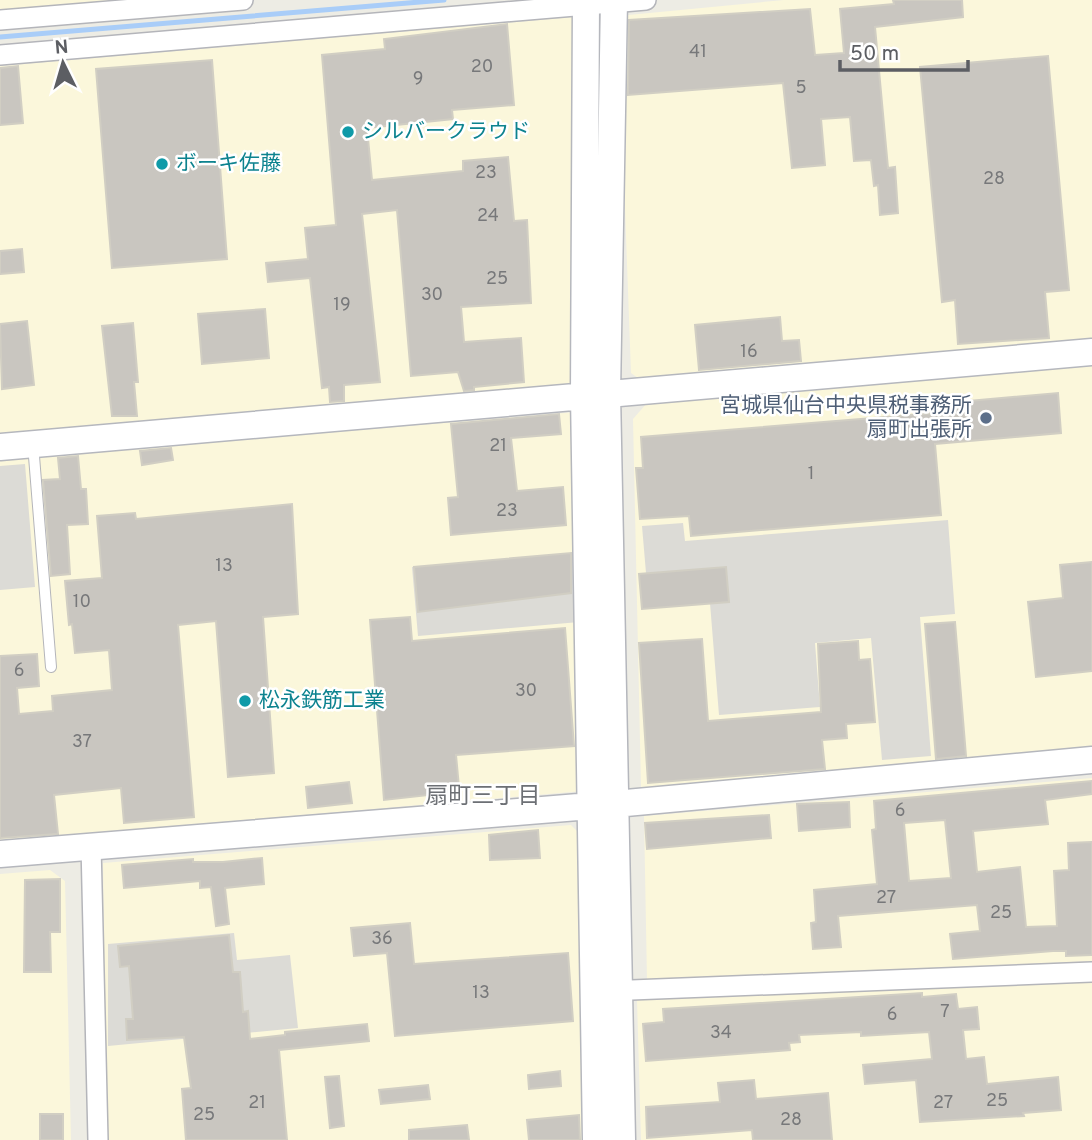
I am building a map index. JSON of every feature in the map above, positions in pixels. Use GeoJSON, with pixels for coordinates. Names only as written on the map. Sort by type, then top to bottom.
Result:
{"type":"FeatureCollection","features":[{"type":"Feature","properties":{"kind":"street"},"geometry":{"type":"LineString","coordinates":[[0,20],[243,0]]}},
{"type":"Feature","properties":{"kind":"street"},"geometry":{"type":"LineString","coordinates":[[0,55],[646,0]]}},
{"type":"Feature","properties":{"kind":"street"},"geometry":{"type":"LineString","coordinates":[[595,394],[614,1]]}},
{"type":"Feature","properties":{"kind":"street"},"geometry":{"type":"LineString","coordinates":[[586,4],[606,991],[596,1140]]}},
{"type":"Feature","properties":{"kind":"street"},"geometry":{"type":"LineString","coordinates":[[0,447],[1092,352]]}},
{"type":"Feature","properties":{"kind":"street"},"geometry":{"type":"LineString","coordinates":[[0,854],[603,805],[1092,760]]}},
{"type":"Feature","properties":{"kind":"street"},"geometry":{"type":"LineString","coordinates":[[91,845],[98,1140]]}},
{"type":"Feature","properties":{"kind":"street"},"geometry":{"type":"LineString","coordinates":[[606,991],[1092,972]]}},
{"type":"Feature","properties":{"kind":"street"},"geometry":{"type":"LineString","coordinates":[[606,991],[622,1140]]}},
{"type":"Feature","properties":{"kind":"lane"},"geometry":{"type":"LineString","coordinates":[[33,444],[51,667]]}},
{"type":"Feature","properties":{"kind":"shaded area"},"geometry":{"type":"Polygon","coordinates":[[[0,0],[121,0],[0,10],[0,0]]]}},
{"type":"Feature","properties":{"kind":"shaded area"},"geometry":{"type":"Polygon","coordinates":[[[784,0],[1092,0],[1092,345],[645,383],[631,373],[618,16],[784,0]]]}},
{"type":"Feature","properties":{"kind":"shaded area"},"geometry":{"type":"Polygon","coordinates":[[[574,17],[576,377],[567,388],[0,439],[0,66],[574,17]]]}},
{"type":"Feature","properties":{"kind":"shaded area"},"geometry":{"type":"Polygon","coordinates":[[[1092,366],[1092,753],[657,794],[641,787],[633,419],[647,403],[1092,366]]]}},
{"type":"Feature","properties":{"kind":"shaded area"},"geometry":{"type":"Polygon","coordinates":[[[576,412],[583,791],[0,841],[0,460],[576,412]]]}},
{"type":"Feature","properties":{"kind":"shaded area"},"geometry":{"type":"Polygon","coordinates":[[[25,464],[35,587],[0,590],[0,466],[25,464]]]}},
{"type":"Feature","properties":{"kind":"shaded area"},"geometry":{"type":"Polygon","coordinates":[[[948,520],[955,614],[920,617],[931,756],[882,760],[871,638],[815,643],[820,707],[719,715],[710,603],[729,602],[726,567],[646,573],[642,526],[683,523],[685,541],[948,520]]]}},
{"type":"Feature","properties":{"kind":"shaded area"},"geometry":{"type":"Polygon","coordinates":[[[573,553],[579,622],[418,636],[412,567],[573,553]]]}},
{"type":"Feature","properties":{"kind":"shaded area"},"geometry":{"type":"Polygon","coordinates":[[[1092,778],[1092,961],[647,981],[644,816],[1092,778]]]}},
{"type":"Feature","properties":{"kind":"shaded area"},"geometry":{"type":"Polygon","coordinates":[[[571,825],[585,839],[587,1140],[106,1140],[103,863],[571,825]]]}},
{"type":"Feature","properties":{"kind":"shaded area"},"geometry":{"type":"Polygon","coordinates":[[[50,870],[65,881],[71,1140],[0,1140],[0,874],[50,870]]]}},
{"type":"Feature","properties":{"kind":"shaded area"},"geometry":{"type":"Polygon","coordinates":[[[234,933],[237,960],[290,955],[298,1028],[108,1046],[108,944],[234,933]]]}},
{"type":"Feature","properties":{"kind":"shaded area"},"geometry":{"type":"Polygon","coordinates":[[[1092,981],[1092,1140],[641,1140],[637,1000],[1092,981]]]}},
{"type":"Feature","properties":{"kind":"building"},"geometry":{"type":"Polygon","coordinates":[[[893,0],[962,0],[963,17],[875,27],[888,168],[895,167],[898,213],[880,215],[878,185],[874,186],[871,160],[854,161],[850,117],[821,119],[825,165],[792,168],[783,83],[628,95],[629,20],[810,9],[815,55],[844,53],[840,9],[894,4],[893,0]]]}},
{"type":"Feature","properties":{"kind":"building"},"geometry":{"type":"Polygon","coordinates":[[[507,24],[514,105],[452,110],[453,119],[367,128],[372,180],[463,171],[463,161],[508,157],[514,221],[527,220],[531,303],[461,307],[464,342],[521,338],[524,382],[474,387],[474,390],[464,391],[458,372],[411,376],[397,210],[362,214],[380,382],[344,385],[344,401],[330,402],[329,387],[322,388],[310,278],[268,282],[266,263],[308,259],[305,228],[336,225],[322,55],[385,49],[384,39],[507,24]]]}},
{"type":"Feature","properties":{"kind":"building"},"geometry":{"type":"Polygon","coordinates":[[[1048,56],[1069,290],[1045,292],[1049,338],[958,344],[955,300],[942,302],[920,67],[1048,56]]]}},
{"type":"Feature","properties":{"kind":"building","name":"ボーキ佐藤"},"geometry":{"type":"Polygon","coordinates":[[[212,60],[227,259],[112,268],[96,69],[212,60]]]}},
{"type":"Feature","properties":{"kind":"building"},"geometry":{"type":"Polygon","coordinates":[[[18,66],[23,123],[0,125],[0,68],[18,66]]]}},
{"type":"Feature","properties":{"kind":"building"},"geometry":{"type":"Polygon","coordinates":[[[22,249],[24,272],[0,274],[0,251],[22,249]]]}},
{"type":"Feature","properties":{"kind":"building"},"geometry":{"type":"Polygon","coordinates":[[[265,309],[269,358],[202,364],[198,314],[265,309]]]}},
{"type":"Feature","properties":{"kind":"building"},"geometry":{"type":"Polygon","coordinates":[[[780,317],[782,341],[799,340],[801,361],[699,370],[695,325],[780,317]]]}},
{"type":"Feature","properties":{"kind":"building"},"geometry":{"type":"Polygon","coordinates":[[[27,321],[34,385],[2,389],[0,324],[27,321]]]}},
{"type":"Feature","properties":{"kind":"building"},"geometry":{"type":"Polygon","coordinates":[[[133,323],[138,382],[134,382],[137,416],[112,416],[102,326],[133,323]]]}},
{"type":"Feature","properties":{"kind":"building"},"geometry":{"type":"Polygon","coordinates":[[[1058,393],[1061,433],[935,444],[941,515],[691,536],[689,516],[640,519],[636,468],[643,468],[641,437],[947,412],[947,403],[1058,393]]]}},
{"type":"Feature","properties":{"kind":"building"},"geometry":{"type":"Polygon","coordinates":[[[559,414],[561,434],[511,438],[517,491],[563,487],[566,525],[451,535],[448,498],[458,497],[451,424],[559,414]]]}},
{"type":"Feature","properties":{"kind":"building"},"geometry":{"type":"Polygon","coordinates":[[[171,448],[173,460],[142,465],[140,451],[171,448]]]}},
{"type":"Feature","properties":{"kind":"building"},"geometry":{"type":"Polygon","coordinates":[[[78,456],[81,489],[86,489],[88,524],[67,525],[70,574],[51,576],[43,480],[60,479],[58,458],[78,456]]]}},
{"type":"Feature","properties":{"kind":"building"},"geometry":{"type":"Polygon","coordinates":[[[292,504],[298,614],[263,617],[274,773],[228,777],[216,621],[178,625],[194,817],[124,823],[121,788],[54,795],[58,834],[0,838],[0,656],[37,654],[39,686],[17,688],[19,714],[53,711],[52,696],[112,690],[109,650],[75,653],[65,581],[102,578],[97,516],[135,513],[136,519],[292,504]]]}},
{"type":"Feature","properties":{"kind":"building"},"geometry":{"type":"Polygon","coordinates":[[[571,553],[571,593],[418,612],[414,567],[571,553]]]}},
{"type":"Feature","properties":{"kind":"building"},"geometry":{"type":"Polygon","coordinates":[[[1092,562],[1092,671],[1036,677],[1028,602],[1063,598],[1060,565],[1092,562]]]}},
{"type":"Feature","properties":{"kind":"building"},"geometry":{"type":"Polygon","coordinates":[[[726,567],[729,602],[642,609],[639,574],[726,567]]]}},
{"type":"Feature","properties":{"kind":"building"},"geometry":{"type":"Polygon","coordinates":[[[410,617],[412,641],[565,628],[574,746],[456,755],[460,798],[428,800],[428,795],[384,800],[370,620],[410,617]]]}},
{"type":"Feature","properties":{"kind":"building"},"geometry":{"type":"Polygon","coordinates":[[[955,622],[966,756],[936,759],[925,624],[955,622]]]}},
{"type":"Feature","properties":{"kind":"building"},"geometry":{"type":"Polygon","coordinates":[[[702,639],[708,721],[821,712],[818,644],[858,641],[859,660],[870,659],[875,722],[846,724],[847,738],[822,740],[825,769],[648,783],[639,643],[702,639]]]}},
{"type":"Feature","properties":{"kind":"building"},"geometry":{"type":"Polygon","coordinates":[[[1092,781],[1092,794],[1045,800],[1048,824],[973,831],[977,872],[1020,867],[1026,927],[1057,926],[1054,871],[1069,870],[1068,843],[1092,842],[1092,955],[1066,956],[1066,951],[1053,951],[953,959],[950,934],[980,931],[977,905],[838,916],[841,947],[813,949],[811,923],[816,922],[814,890],[877,884],[872,830],[876,829],[874,801],[1092,781]],[[945,820],[904,823],[909,881],[951,878],[945,820]]]}},
{"type":"Feature","properties":{"kind":"building"},"geometry":{"type":"Polygon","coordinates":[[[349,782],[352,803],[308,808],[306,787],[349,782]]]}},
{"type":"Feature","properties":{"kind":"building"},"geometry":{"type":"Polygon","coordinates":[[[849,802],[850,827],[799,831],[797,804],[849,802]]]}},
{"type":"Feature","properties":{"kind":"building"},"geometry":{"type":"Polygon","coordinates":[[[769,815],[771,838],[647,849],[645,823],[769,815]]]}},
{"type":"Feature","properties":{"kind":"building"},"geometry":{"type":"Polygon","coordinates":[[[538,830],[540,858],[490,860],[489,835],[538,830]]]}},
{"type":"Feature","properties":{"kind":"building"},"geometry":{"type":"Polygon","coordinates":[[[262,858],[264,884],[225,888],[229,924],[216,926],[211,887],[200,888],[200,881],[124,888],[122,865],[193,859],[193,862],[223,862],[262,858]]]}},
{"type":"Feature","properties":{"kind":"building"},"geometry":{"type":"Polygon","coordinates":[[[60,879],[60,932],[50,932],[51,972],[24,972],[25,880],[60,879]]]}},
{"type":"Feature","properties":{"kind":"building"},"geometry":{"type":"Polygon","coordinates":[[[410,923],[414,964],[568,953],[573,1021],[395,1036],[387,953],[354,956],[351,928],[410,923]]]}},
{"type":"Feature","properties":{"kind":"building"},"geometry":{"type":"Polygon","coordinates":[[[229,935],[233,972],[240,972],[243,1012],[248,1011],[250,1039],[285,1035],[285,1032],[367,1024],[369,1041],[279,1050],[287,1140],[186,1140],[182,1089],[191,1088],[184,1037],[127,1040],[126,1019],[133,1019],[129,966],[120,967],[118,946],[229,935]]]}},
{"type":"Feature","properties":{"kind":"building"},"geometry":{"type":"Polygon","coordinates":[[[922,993],[922,997],[956,994],[958,1009],[977,1007],[979,1029],[963,1030],[966,1059],[984,1057],[987,1084],[1058,1077],[1061,1110],[1023,1113],[1024,1116],[920,1122],[916,1080],[865,1084],[863,1065],[932,1059],[929,1032],[861,1036],[861,1032],[799,1035],[800,1042],[789,1043],[790,1050],[646,1061],[643,1024],[664,1022],[663,1009],[922,993]]]}},
{"type":"Feature","properties":{"kind":"building"},"geometry":{"type":"Polygon","coordinates":[[[560,1071],[561,1086],[529,1089],[528,1075],[560,1071]]]}},
{"type":"Feature","properties":{"kind":"building"},"geometry":{"type":"Polygon","coordinates":[[[339,1076],[344,1126],[330,1128],[325,1077],[339,1076]]]}},
{"type":"Feature","properties":{"kind":"building"},"geometry":{"type":"Polygon","coordinates":[[[754,1080],[756,1099],[828,1093],[832,1140],[753,1140],[752,1130],[647,1138],[646,1107],[720,1102],[718,1083],[754,1080]]]}},
{"type":"Feature","properties":{"kind":"building"},"geometry":{"type":"Polygon","coordinates":[[[428,1085],[430,1099],[381,1104],[379,1090],[428,1085]]]}},
{"type":"Feature","properties":{"kind":"building"},"geometry":{"type":"Polygon","coordinates":[[[40,1114],[63,1114],[63,1140],[40,1140],[40,1114]]]}},
{"type":"Feature","properties":{"kind":"building"},"geometry":{"type":"Polygon","coordinates":[[[579,1115],[580,1140],[529,1140],[527,1120],[579,1115]]]}},
{"type":"Feature","properties":{"kind":"building"},"geometry":{"type":"Polygon","coordinates":[[[467,1125],[469,1140],[409,1140],[409,1130],[467,1125]]]}},
{"type":"Feature","properties":{"kind":"waterway"},"geometry":{"type":"LineString","coordinates":[[0,37],[444,0]]}},
{"type":"Feature","properties":{"kind":"place","name":"シルバークラウド"},"geometry":{"type":"Point","coordinates":[348,132]}},
{"type":"Feature","properties":{"kind":"place","name":"ボーキ佐藤"},"geometry":{"type":"Point","coordinates":[162,164]}},
{"type":"Feature","properties":{"kind":"place","name":"宮城県仙台中央県税事務所 扇町出張所"},"geometry":{"type":"Point","coordinates":[986,418]}},
{"type":"Feature","properties":{"kind":"place","name":"松永鉄筋工業"},"geometry":{"type":"Point","coordinates":[245,701]}},
{"type":"Feature","properties":{"kind":"district","name":"扇町三丁目"},"geometry":{"type":"Point","coordinates":[483,797]}}]}
